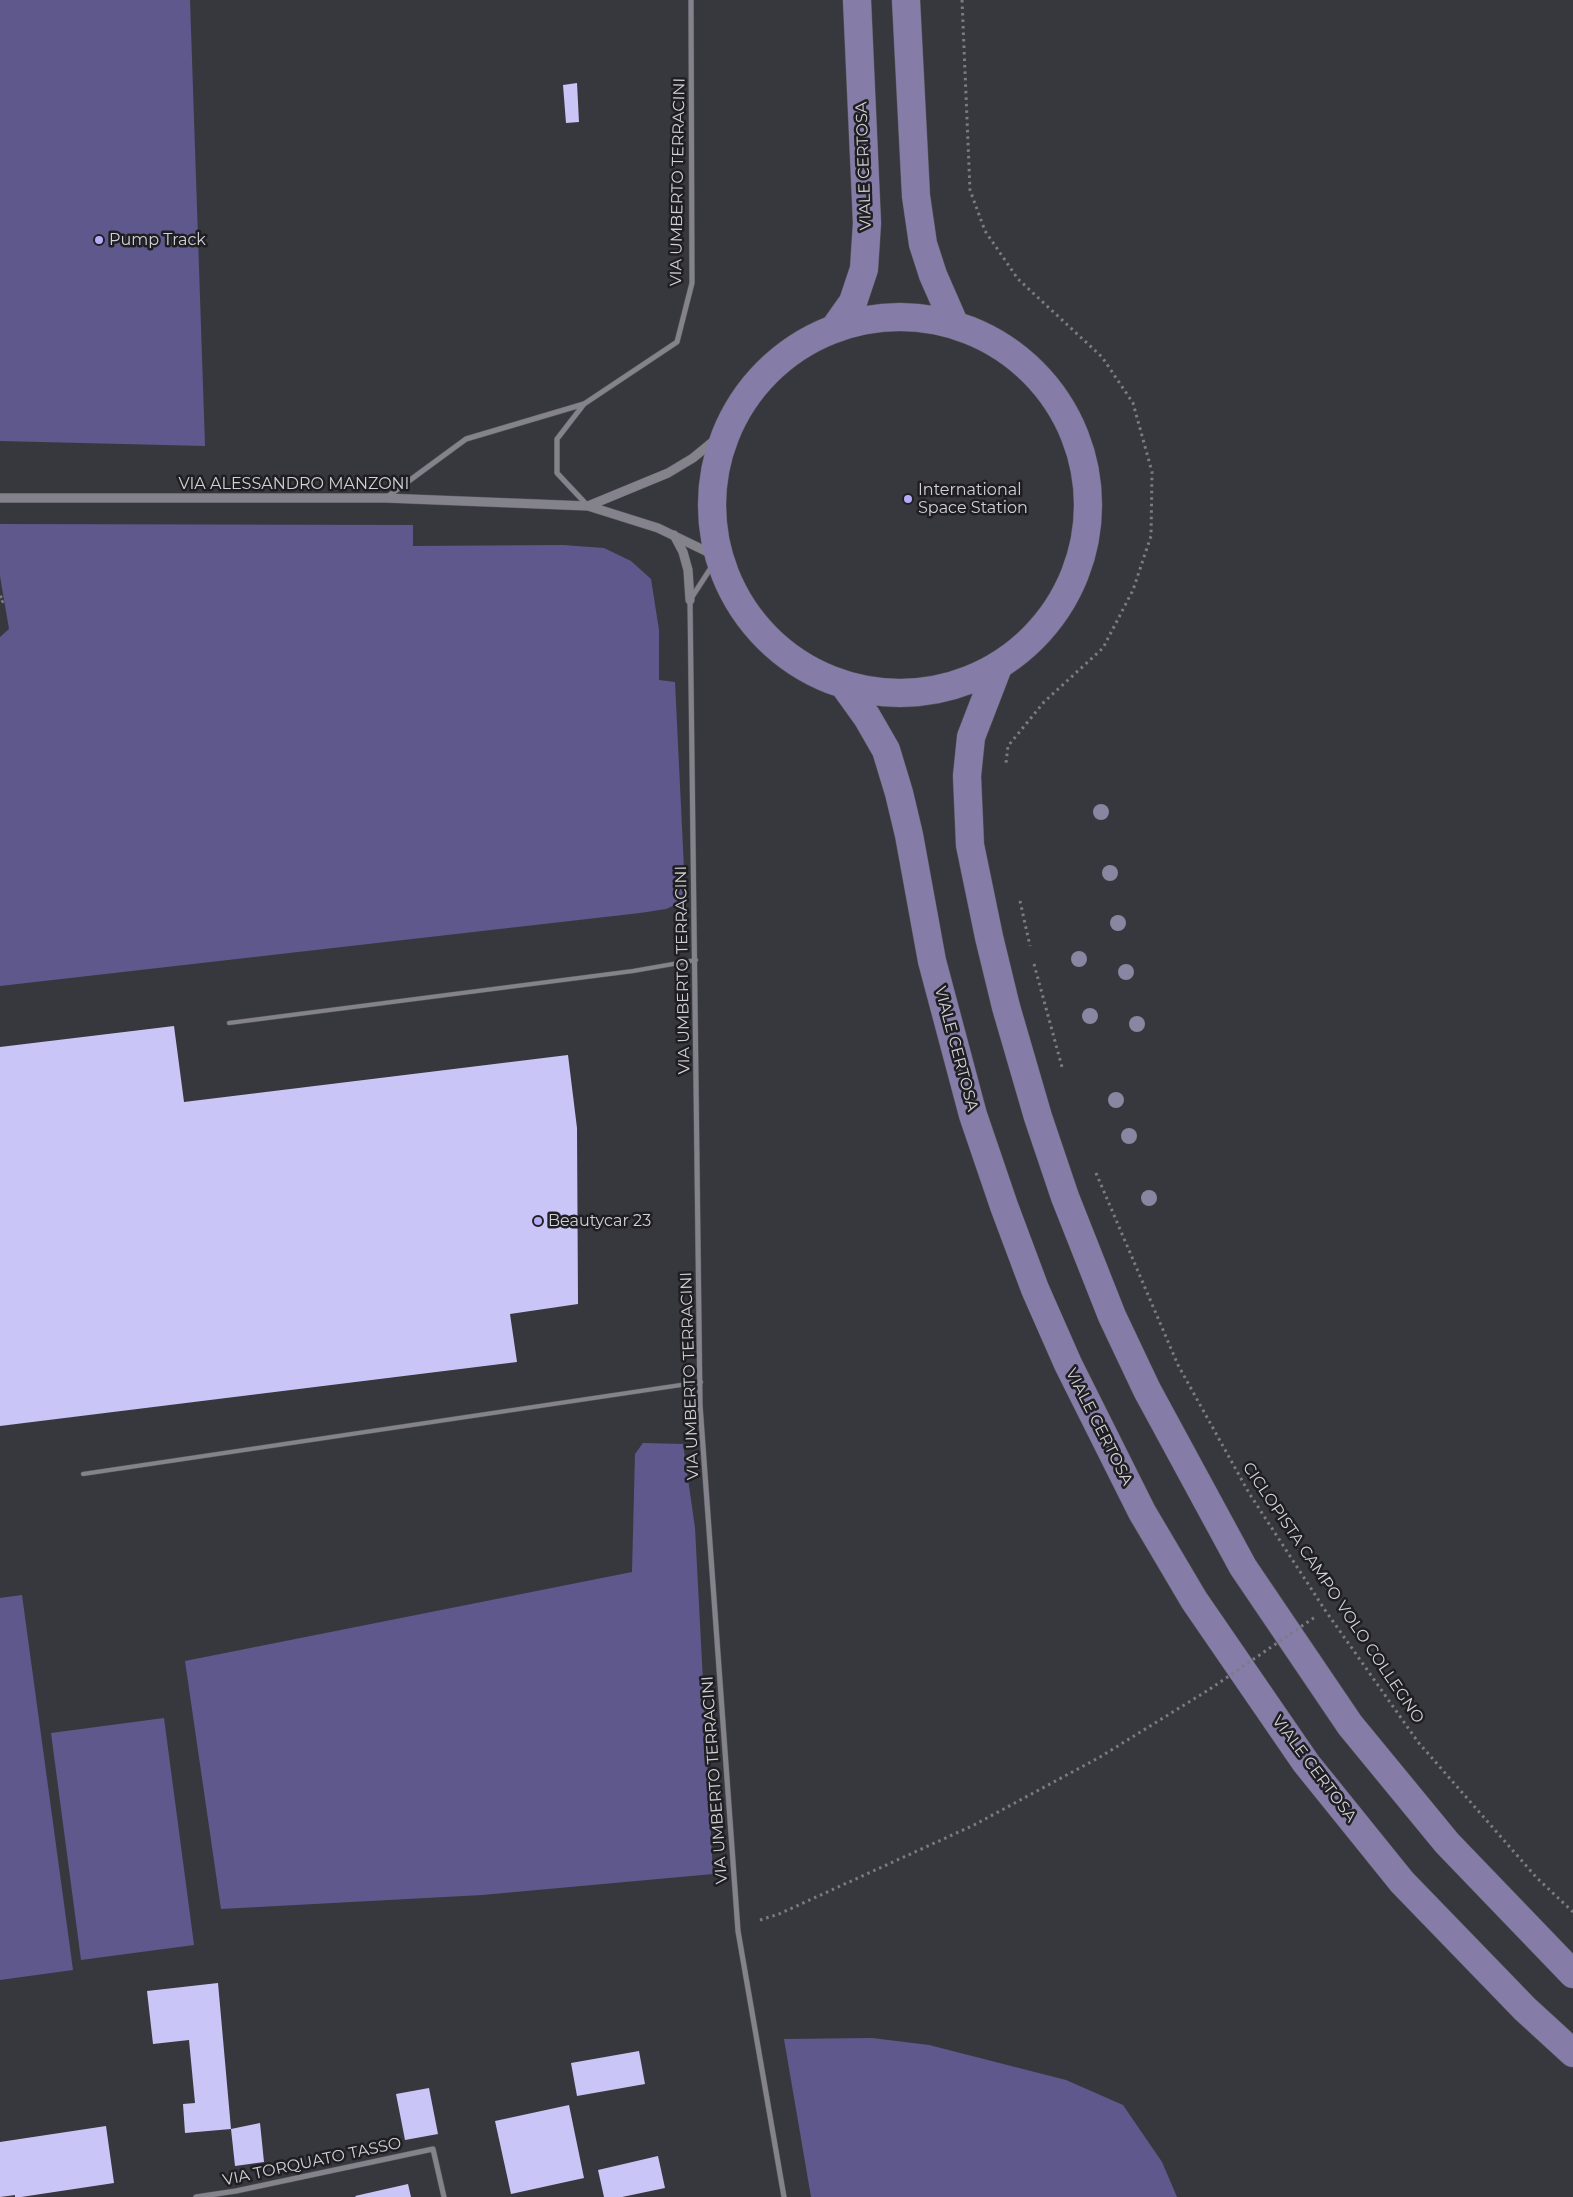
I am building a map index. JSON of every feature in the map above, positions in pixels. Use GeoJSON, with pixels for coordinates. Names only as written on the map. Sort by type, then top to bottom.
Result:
{"type":"FeatureCollection","features":[{"type":"Feature","properties":{"kind":"main road","name":"VIALE CERTOSA"},"geometry":{"type":"LineString","coordinates":[[836,326],[853,302],[864,268],[867,223],[857,0]]}},
{"type":"Feature","properties":{"kind":"main road"},"geometry":{"type":"LineString","coordinates":[[906,0],[916,187],[922,234],[933,275],[954,324]]}},
{"type":"Feature","properties":{"kind":"main road"},"geometry":{"type":"LineString","coordinates":[[907,316],[954,324],[1003,346],[1043,382],[1072,428],[1087,481],[1086,535],[1070,587],[1040,632],[998,667],[949,688],[896,694],[844,685],[801,666],[765,637],[737,600],[718,557],[711,492],[726,430],[748,391],[779,359],[805,341],[836,326],[861,319],[907,316]]}},
{"type":"Feature","properties":{"kind":"main road"},"geometry":{"type":"LineString","coordinates":[[998,667],[971,737],[967,776],[970,845],[1004,998],[1035,1108],[1065,1197],[1112,1316],[1147,1390],[1243,1567],[1350,1725],[1447,1843],[1573,1974]]}},
{"type":"Feature","properties":{"kind":"main road","name":"VIALE CERTOSA"},"geometry":{"type":"LineString","coordinates":[[844,685],[867,717],[886,750],[909,835],[932,960],[973,1115],[1004,1206],[1035,1289],[1068,1364],[1142,1512],[1194,1600],[1306,1763],[1402,1882],[1525,2009],[1573,2053]]}},
{"type":"Feature","properties":{"kind":"street","name":"VIA UMBERTO TERRACINI"},"geometry":{"type":"LineString","coordinates":[[385,498],[466,439],[584,404],[677,342],[692,283],[691,0]]}},
{"type":"Feature","properties":{"kind":"street","name":"VIA UMBERTO TERRACINI"},"geometry":{"type":"LineString","coordinates":[[584,404],[556,439],[557,473],[588,506]]}},
{"type":"Feature","properties":{"kind":"street","name":"VIA ALESSANDRO MANZONI"},"geometry":{"type":"LineString","coordinates":[[588,506],[668,473],[692,458],[726,430]]}},
{"type":"Feature","properties":{"kind":"street","name":"VIA ALESSANDRO MANZONI"},"geometry":{"type":"LineString","coordinates":[[0,498],[385,498],[588,506],[658,528],[718,557]]}},
{"type":"Feature","properties":{"kind":"street"},"geometry":{"type":"LineString","coordinates":[[674,535],[683,552],[688,570],[690,600]]}},
{"type":"Feature","properties":{"kind":"street"},"geometry":{"type":"LineString","coordinates":[[690,600],[718,557]]}},
{"type":"Feature","properties":{"kind":"street","name":"VIA UMBERTO TERRACINI"},"geometry":{"type":"LineString","coordinates":[[690,600],[696,960],[700,1405],[738,1931],[784,2197]]}},
{"type":"Feature","properties":{"kind":"street","name":"VIA TORQUATO TASSO"},"geometry":{"type":"LineString","coordinates":[[196,2197],[236,2191],[433,2149],[444,2197]]}},
{"type":"Feature","properties":{"kind":"lane"},"geometry":{"type":"LineString","coordinates":[[228,1023],[633,971],[696,960]]}},
{"type":"Feature","properties":{"kind":"lane"},"geometry":{"type":"LineString","coordinates":[[83,1474],[701,1382]]}},
{"type":"Feature","properties":{"kind":"path"},"geometry":{"type":"LineString","coordinates":[[962,0],[970,190],[985,232],[1018,279],[1102,357],[1133,403],[1152,472],[1151,536],[1133,590],[1103,648],[1044,702],[1008,746],[1004,771]]}},
{"type":"Feature","properties":{"kind":"path"},"geometry":{"type":"LineString","coordinates":[[0,596],[4,600],[0,604]]}},
{"type":"Feature","properties":{"kind":"path"},"geometry":{"type":"LineString","coordinates":[[1020,900],[1030,948]]}},
{"type":"Feature","properties":{"kind":"path"},"geometry":{"type":"LineString","coordinates":[[1032,957],[1063,1069]]}},
{"type":"Feature","properties":{"kind":"path","name":"CICLOPISTA CAMPO VOLO COLLEGNO"},"geometry":{"type":"LineString","coordinates":[[1095,1170],[1178,1364],[1248,1493],[1326,1610],[1418,1742],[1536,1877],[1573,1912]]}},
{"type":"Feature","properties":{"kind":"path"},"geometry":{"type":"LineString","coordinates":[[756,1922],[779,1914],[974,1825],[1100,1757],[1210,1688],[1326,1610]]}},
{"type":"Feature","properties":{"kind":"shaded area","name":"Pump Track"},"geometry":{"type":"Polygon","coordinates":[[[0,0],[190,0],[205,446],[0,441],[0,0]]]}},
{"type":"Feature","properties":{"kind":"shaded area"},"geometry":{"type":"Polygon","coordinates":[[[0,524],[413,525],[413,546],[563,545],[604,548],[631,561],[651,579],[659,630],[659,680],[675,682],[684,869],[684,890],[679,903],[666,909],[640,913],[0,986],[0,637],[9,629],[0,576],[0,524]]]}},
{"type":"Feature","properties":{"kind":"shaded area"},"geometry":{"type":"Polygon","coordinates":[[[643,1443],[683,1444],[695,1528],[713,1874],[482,1895],[221,1909],[185,1661],[632,1572],[635,1454],[643,1443]]]}},
{"type":"Feature","properties":{"kind":"shaded area"},"geometry":{"type":"Polygon","coordinates":[[[22,1595],[73,1970],[0,1980],[0,1598],[22,1595]]]}},
{"type":"Feature","properties":{"kind":"shaded area"},"geometry":{"type":"Polygon","coordinates":[[[164,1718],[194,1945],[81,1960],[51,1733],[164,1718]]]}},
{"type":"Feature","properties":{"kind":"shaded area"},"geometry":{"type":"Polygon","coordinates":[[[872,2038],[929,2045],[1066,2080],[1123,2105],[1162,2162],[1177,2197],[811,2197],[784,2039],[872,2038]]]}},
{"type":"Feature","properties":{"kind":"building"},"geometry":{"type":"Polygon","coordinates":[[[577,83],[579,122],[566,123],[563,85],[577,83]]]}},
{"type":"Feature","properties":{"kind":"building"},"geometry":{"type":"Polygon","coordinates":[[[174,1026],[184,1102],[568,1055],[577,1128],[578,1304],[510,1314],[517,1362],[0,1426],[0,1047],[174,1026]]]}},
{"type":"Feature","properties":{"kind":"building"},"geometry":{"type":"Polygon","coordinates":[[[218,1983],[231,2129],[185,2133],[183,2104],[195,2103],[189,2040],[153,2044],[147,1991],[218,1983]]]}},
{"type":"Feature","properties":{"kind":"building"},"geometry":{"type":"Polygon","coordinates":[[[639,2051],[645,2084],[577,2096],[571,2063],[639,2051]]]}},
{"type":"Feature","properties":{"kind":"building"},"geometry":{"type":"Polygon","coordinates":[[[429,2088],[438,2134],[405,2140],[396,2094],[429,2088]]]}},
{"type":"Feature","properties":{"kind":"building"},"geometry":{"type":"Polygon","coordinates":[[[569,2105],[584,2178],[511,2194],[495,2121],[569,2105]]]}},
{"type":"Feature","properties":{"kind":"building"},"geometry":{"type":"Polygon","coordinates":[[[260,2123],[264,2162],[235,2166],[231,2129],[260,2123]]]}},
{"type":"Feature","properties":{"kind":"building"},"geometry":{"type":"Polygon","coordinates":[[[106,2126],[114,2183],[21,2197],[15,2197],[15,2195],[0,2197],[0,2142],[106,2126]]]}},
{"type":"Feature","properties":{"kind":"building"},"geometry":{"type":"Polygon","coordinates":[[[658,2156],[665,2188],[622,2197],[604,2197],[598,2170],[658,2156]]]}},
{"type":"Feature","properties":{"kind":"building"},"geometry":{"type":"Polygon","coordinates":[[[408,2184],[411,2197],[355,2196],[408,2184]]]}},
{"type":"Feature","properties":{"kind":"place","name":"Pump Track"},"geometry":{"type":"Point","coordinates":[99,240]}},
{"type":"Feature","properties":{"kind":"place","name":"International Space Station"},"geometry":{"type":"Point","coordinates":[908,499]}},
{"type":"Feature","properties":{"kind":"place","name":"Beautycar 23"},"geometry":{"type":"Point","coordinates":[538,1221]}}]}
